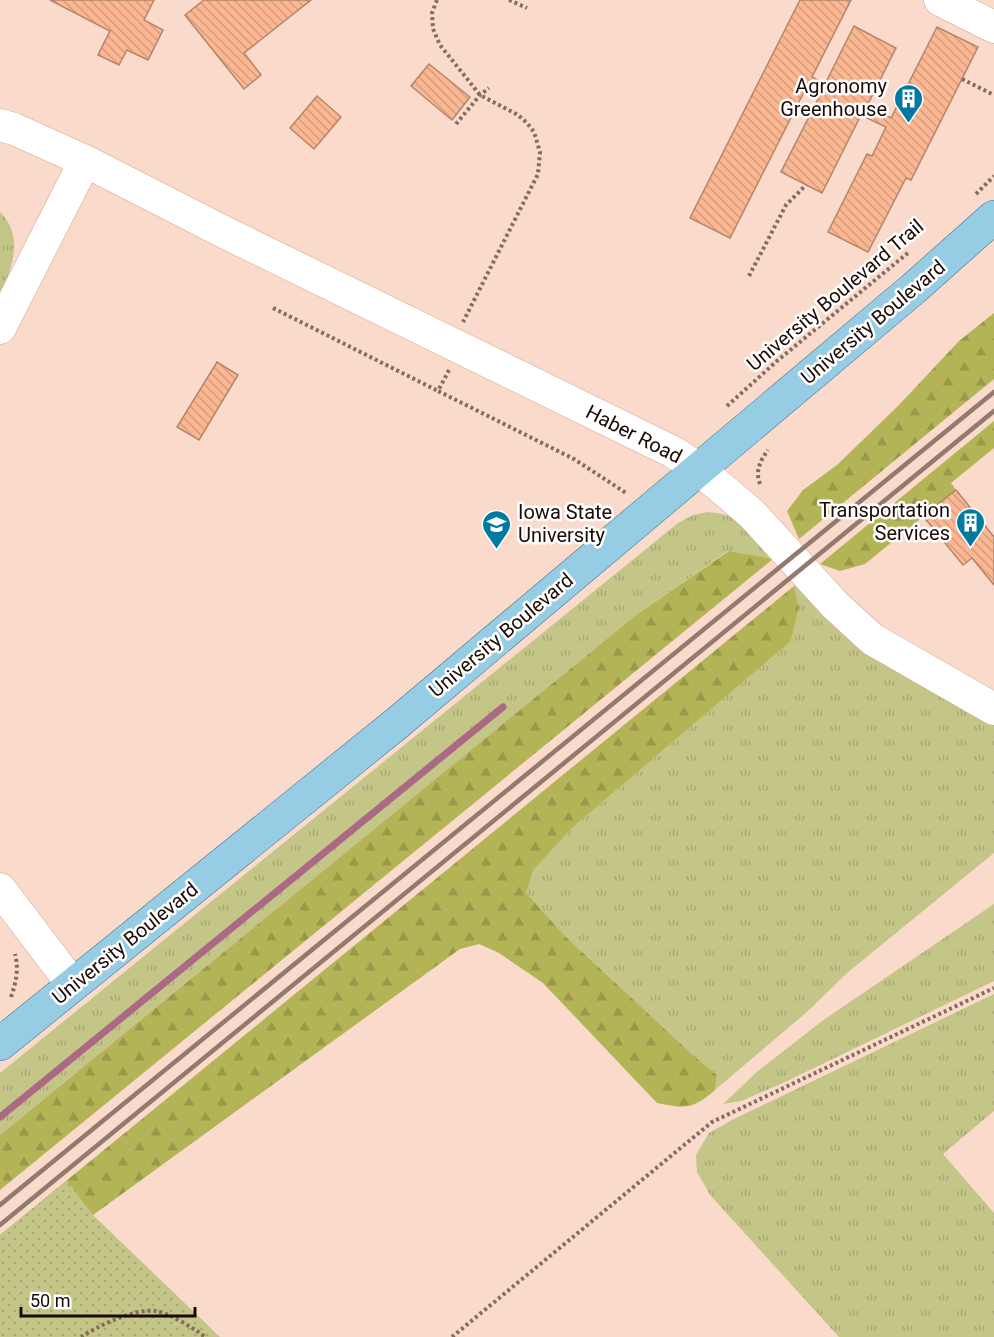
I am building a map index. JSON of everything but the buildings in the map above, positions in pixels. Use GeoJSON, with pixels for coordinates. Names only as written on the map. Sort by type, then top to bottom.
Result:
{"type":"FeatureCollection","features":[{"type":"Feature","properties":{"kind":"main road","name":"University Boulevard"},"geometry":{"type":"LineString","coordinates":[[0,1044],[396,724],[913,289],[984,206]]}},
{"type":"Feature","properties":{"kind":"street"},"geometry":{"type":"LineString","coordinates":[[940,0],[994,27]]}},
{"type":"Feature","properties":{"kind":"street","name":"Haber Road"},"geometry":{"type":"LineString","coordinates":[[0,125],[85,161],[224,232],[665,448],[699,469],[752,514],[835,605],[872,639],[994,709]]}},
{"type":"Feature","properties":{"kind":"street"},"geometry":{"type":"LineString","coordinates":[[0,328],[85,161]]}},
{"type":"Feature","properties":{"kind":"street"},"geometry":{"type":"LineString","coordinates":[[0,889],[73,985]]}},
{"type":"Feature","properties":{"kind":"path"},"geometry":{"type":"LineString","coordinates":[[437,0],[432,13],[433,29],[440,45],[480,95],[518,115],[527,123],[534,132],[540,152],[538,174],[459,331]]}},
{"type":"Feature","properties":{"kind":"path"},"geometry":{"type":"LineString","coordinates":[[509,0],[527,9]]}},
{"type":"Feature","properties":{"kind":"path"},"geometry":{"type":"LineString","coordinates":[[962,79],[994,95]]}},
{"type":"Feature","properties":{"kind":"path"},"geometry":{"type":"LineString","coordinates":[[456,124],[480,95],[489,88]]}},
{"type":"Feature","properties":{"kind":"path"},"geometry":{"type":"LineString","coordinates":[[984,206],[994,176]]}},
{"type":"Feature","properties":{"kind":"path"},"geometry":{"type":"LineString","coordinates":[[749,276],[786,205],[806,184]]}},
{"type":"Feature","properties":{"kind":"path","name":"University Boulevard Trail"},"geometry":{"type":"LineString","coordinates":[[722,410],[777,361],[911,250]]}},
{"type":"Feature","properties":{"kind":"path"},"geometry":{"type":"LineString","coordinates":[[273,308],[574,459],[626,493]]}},
{"type":"Feature","properties":{"kind":"path"},"geometry":{"type":"LineString","coordinates":[[438,391],[451,367]]}},
{"type":"Feature","properties":{"kind":"path"},"geometry":{"type":"LineString","coordinates":[[762,489],[758,479],[760,462],[770,448]]}},
{"type":"Feature","properties":{"kind":"path"},"geometry":{"type":"LineString","coordinates":[[756,457],[760,462]]}},
{"type":"Feature","properties":{"kind":"path"},"geometry":{"type":"LineString","coordinates":[[11,998],[18,969],[12,947]]}},
{"type":"Feature","properties":{"kind":"path"},"geometry":{"type":"LineString","coordinates":[[452,1337],[712,1122],[994,988]]}},
{"type":"Feature","properties":{"kind":"path"},"geometry":{"type":"LineString","coordinates":[[81,1337],[124,1316],[155,1311],[192,1327],[205,1337]]}},
{"type":"Feature","properties":{"kind":"green space"},"geometry":{"type":"Polygon","coordinates":[[[0,212],[12,231],[14,252],[9,273],[0,293],[0,212]]]}},
{"type":"Feature","properties":{"kind":"green space"},"geometry":{"type":"Polygon","coordinates":[[[994,313],[994,379],[799,539],[787,511],[803,490],[837,465],[898,406],[959,341],[994,313]]]}},
{"type":"Feature","properties":{"kind":"green space"},"geometry":{"type":"Polygon","coordinates":[[[994,421],[994,448],[951,483],[956,490],[865,564],[840,571],[820,564],[994,421]]]}},
{"type":"Feature","properties":{"kind":"green space"},"geometry":{"type":"Polygon","coordinates":[[[708,512],[739,521],[753,533],[773,559],[728,551],[636,615],[0,1135],[0,1073],[678,523],[693,515],[708,512]]]}},
{"type":"Feature","properties":{"kind":"green space"},"geometry":{"type":"Polygon","coordinates":[[[729,551],[773,559],[0,1190],[0,1135],[636,615],[729,551]]]}},
{"type":"Feature","properties":{"kind":"green space"},"geometry":{"type":"Polygon","coordinates":[[[798,582],[994,721],[994,853],[847,973],[808,1011],[715,1090],[717,1075],[564,935],[526,894],[532,870],[572,828],[791,641],[799,608],[794,586],[798,582]]]}},
{"type":"Feature","properties":{"kind":"green space"},"geometry":{"type":"Polygon","coordinates":[[[794,586],[799,608],[791,641],[572,828],[533,870],[526,893],[564,935],[717,1075],[715,1090],[701,1101],[689,1106],[657,1103],[543,983],[499,953],[479,944],[460,949],[93,1215],[0,1290],[0,1235],[794,586]]]}},
{"type":"Feature","properties":{"kind":"green space"},"geometry":{"type":"Polygon","coordinates":[[[994,904],[994,981],[783,1083],[741,1101],[723,1104],[758,1071],[822,1021],[994,904]]]}},
{"type":"Feature","properties":{"kind":"green space"},"geometry":{"type":"Polygon","coordinates":[[[994,994],[994,1111],[943,1154],[994,1213],[994,1337],[839,1337],[710,1195],[697,1172],[696,1155],[709,1133],[734,1119],[994,994]]]}},
{"type":"Feature","properties":{"kind":"green space"},"geometry":{"type":"Polygon","coordinates":[[[67,1181],[93,1215],[220,1337],[0,1337],[0,1235],[67,1181]]]}},
{"type":"Feature","properties":{"kind":"waterway"},"geometry":{"type":"LineString","coordinates":[[0,1117],[503,707]]}},
{"type":"Feature","properties":{"kind":"railway"},"geometry":{"type":"LineString","coordinates":[[0,1205],[994,392]]}},
{"type":"Feature","properties":{"kind":"railway"},"geometry":{"type":"LineString","coordinates":[[0,1225],[994,411]]}},
{"type":"Feature","properties":{"kind":"place","name":"Agronomy Greenhouse"},"geometry":{"type":"Point","coordinates":[908,124]}},
{"type":"Feature","properties":{"kind":"place","name":"Transportation Services"},"geometry":{"type":"Point","coordinates":[971,548]}},
{"type":"Feature","properties":{"kind":"place","name":"Iowa State University"},"geometry":{"type":"Point","coordinates":[497,550]}}]}
